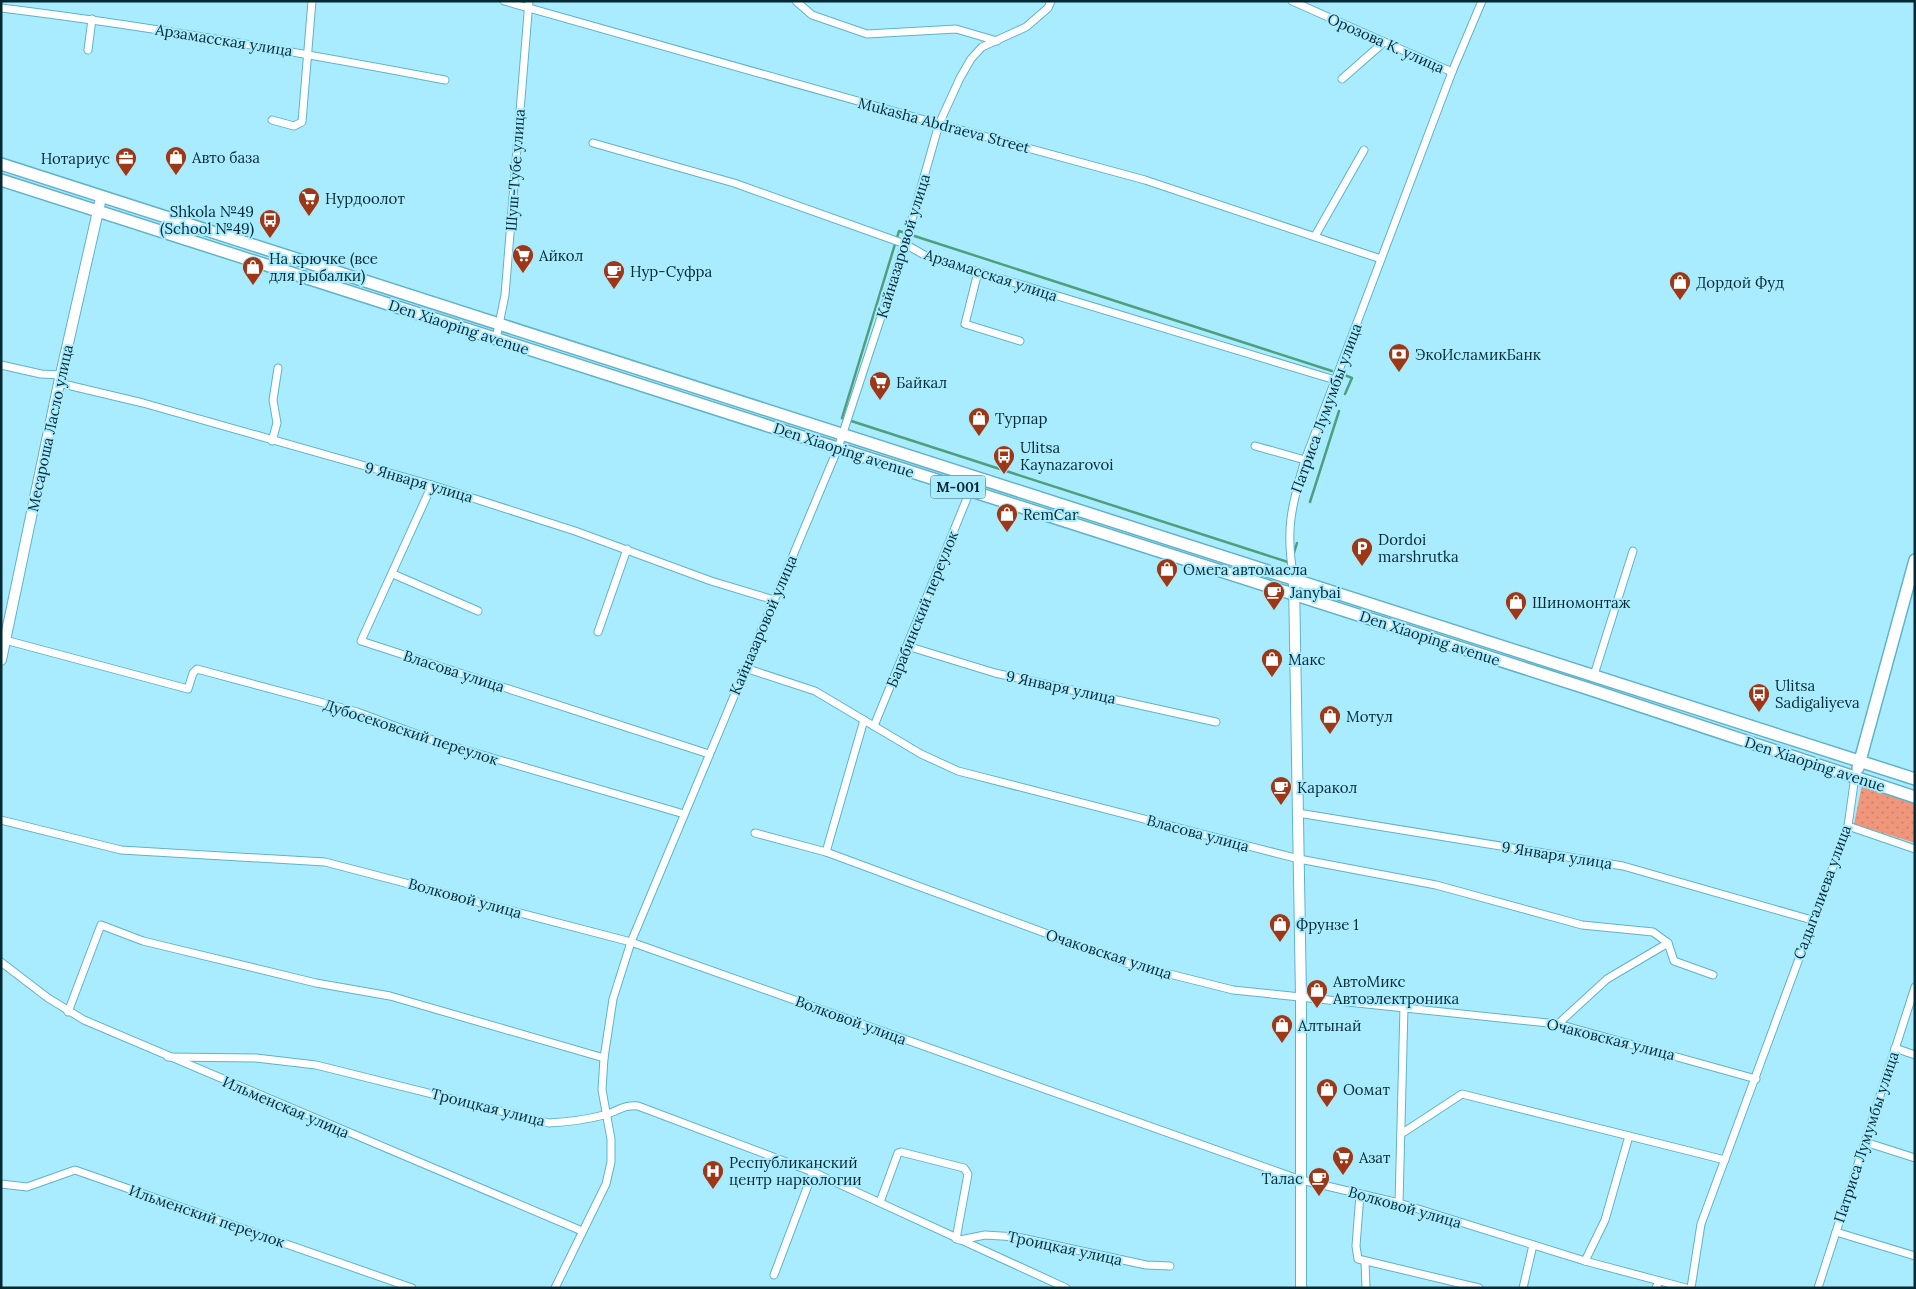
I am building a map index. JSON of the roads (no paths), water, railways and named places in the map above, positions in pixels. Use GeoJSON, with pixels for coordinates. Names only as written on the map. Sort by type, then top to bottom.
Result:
{"type":"FeatureCollection","features":[{"type":"Feature","properties":{"kind":"main road","name":"Den Xiaoping avenue"},"geometry":{"type":"LineString","coordinates":[[1,164],[101,198],[501,324],[1080,512],[1915,779]]}},
{"type":"Feature","properties":{"kind":"main road","name":"Den Xiaoping avenue"},"geometry":{"type":"LineString","coordinates":[[1,180],[1295,595],[1915,797]]}},
{"type":"Feature","properties":{"kind":"main road"},"geometry":{"type":"LineString","coordinates":[[1076,526],[1080,512]]}},
{"type":"Feature","properties":{"kind":"main road","name":"Садыгалиева улица"},"geometry":{"type":"LineString","coordinates":[[1855,776],[1915,560]]}},
{"type":"Feature","properties":{"kind":"street"},"geometry":{"type":"LineString","coordinates":[[272,120],[294,126],[302,122],[312,1]]}},
{"type":"Feature","properties":{"kind":"street","name":"Mukasha Abdraeva Street"},"geometry":{"type":"LineString","coordinates":[[504,1],[528,5],[939,124],[1145,180],[1381,259]]}},
{"type":"Feature","properties":{"kind":"street"},"geometry":{"type":"LineString","coordinates":[[796,1],[812,15],[867,34],[956,29],[997,41]]}},
{"type":"Feature","properties":{"kind":"street","name":"Кайназаровой улица"},"geometry":{"type":"LineString","coordinates":[[555,1288],[606,1184],[611,1162],[611,1139],[602,1090],[604,1058],[613,999],[631,942],[843,435],[905,244],[939,124],[970,59],[982,47],[1026,27],[1048,8],[1051,1]]}},
{"type":"Feature","properties":{"kind":"street","name":"Орозова К. улица"},"geometry":{"type":"LineString","coordinates":[[1292,1],[1452,72]]}},
{"type":"Feature","properties":{"kind":"street","name":"Патриса Лумумбы улица"},"geometry":{"type":"LineString","coordinates":[[1301,1288],[1301,998],[1295,595],[1290,551],[1290,515],[1305,460],[1452,72],[1482,1]]}},
{"type":"Feature","properties":{"kind":"street","name":"Шуш-Тубе улица"},"geometry":{"type":"LineString","coordinates":[[496,339],[501,324],[505,295],[528,5]]}},
{"type":"Feature","properties":{"kind":"street","name":"Арзамасская улица"},"geometry":{"type":"LineString","coordinates":[[1,8],[92,19],[308,54],[446,80]]}},
{"type":"Feature","properties":{"kind":"street"},"geometry":{"type":"LineString","coordinates":[[88,50],[92,19]]}},
{"type":"Feature","properties":{"kind":"street"},"geometry":{"type":"LineString","coordinates":[[1342,79],[1384,42]]}},
{"type":"Feature","properties":{"kind":"street","name":"Арзамасская улица"},"geometry":{"type":"LineString","coordinates":[[592,143],[734,183],[905,244],[926,256],[1335,380]]}},
{"type":"Feature","properties":{"kind":"street"},"geometry":{"type":"LineString","coordinates":[[1315,236],[1364,150]]}},
{"type":"Feature","properties":{"kind":"street","name":"Месароша Ласло улица"},"geometry":{"type":"LineString","coordinates":[[1,660],[60,379],[101,198]]}},
{"type":"Feature","properties":{"kind":"street"},"geometry":{"type":"LineString","coordinates":[[978,272],[964,324],[1020,341]]}},
{"type":"Feature","properties":{"kind":"street","name":"9 Января улица"},"geometry":{"type":"LineString","coordinates":[[1,365],[60,379],[272,441],[432,485],[627,549],[711,581],[774,600]]}},
{"type":"Feature","properties":{"kind":"street"},"geometry":{"type":"LineString","coordinates":[[272,441],[277,423],[273,400],[278,368]]}},
{"type":"Feature","properties":{"kind":"street"},"geometry":{"type":"LineString","coordinates":[[1255,446],[1305,460]]}},
{"type":"Feature","properties":{"kind":"street","name":"Власова улица"},"geometry":{"type":"LineString","coordinates":[[432,485],[361,641],[709,754]]}},
{"type":"Feature","properties":{"kind":"street","name":"Барабинский переулок"},"geometry":{"type":"LineString","coordinates":[[874,726],[970,491]]}},
{"type":"Feature","properties":{"kind":"street"},"geometry":{"type":"LineString","coordinates":[[598,632],[627,549]]}},
{"type":"Feature","properties":{"kind":"street"},"geometry":{"type":"LineString","coordinates":[[1594,675],[1633,551]]}},
{"type":"Feature","properties":{"kind":"street"},"geometry":{"type":"LineString","coordinates":[[393,574],[478,611]]}},
{"type":"Feature","properties":{"kind":"street","name":"Дубосековский переулок"},"geometry":{"type":"LineString","coordinates":[[6,640],[188,690],[193,673],[197,669],[357,712],[447,745],[684,814]]}},
{"type":"Feature","properties":{"kind":"street","name":"9 Января улица"},"geometry":{"type":"LineString","coordinates":[[907,646],[995,673],[1216,722]]}},
{"type":"Feature","properties":{"kind":"street","name":"Власова улица"},"geometry":{"type":"LineString","coordinates":[[745,668],[815,692],[921,754],[958,771],[1299,859],[1436,886],[1582,925],[1654,932],[1668,943]]}},
{"type":"Feature","properties":{"kind":"street"},"geometry":{"type":"LineString","coordinates":[[826,852],[864,720]]}},
{"type":"Feature","properties":{"kind":"street","name":"Садыгалиева улица"},"geometry":{"type":"LineString","coordinates":[[1691,1288],[1701,1224],[1848,826],[1855,776]]}},
{"type":"Feature","properties":{"kind":"street","name":"9 Января улица"},"geometry":{"type":"LineString","coordinates":[[1298,812],[1623,866],[1812,920]]}},
{"type":"Feature","properties":{"kind":"street","name":"Волковой улица"},"geometry":{"type":"LineString","coordinates":[[1,820],[122,850],[325,862],[631,942],[1301,1180],[1399,1203],[1657,1284],[1686,1288]]}},
{"type":"Feature","properties":{"kind":"street"},"geometry":{"type":"LineString","coordinates":[[1848,826],[1915,849]]}},
{"type":"Feature","properties":{"kind":"street","name":"Очаковская улица"},"geometry":{"type":"LineString","coordinates":[[755,833],[826,852],[1126,963],[1233,990],[1558,1024],[1756,1079]]}},
{"type":"Feature","properties":{"kind":"street"},"geometry":{"type":"LineString","coordinates":[[68,1012],[101,925],[143,941],[316,983],[390,996],[604,1058]]}},
{"type":"Feature","properties":{"kind":"street"},"geometry":{"type":"LineString","coordinates":[[1558,1024],[1607,979],[1668,943],[1674,961],[1713,975]]}},
{"type":"Feature","properties":{"kind":"street","name":"Ильменская улица"},"geometry":{"type":"LineString","coordinates":[[1,962],[68,1012],[168,1057],[582,1231]]}},
{"type":"Feature","properties":{"kind":"street","name":"Патриса Лумумбы улица"},"geometry":{"type":"LineString","coordinates":[[1818,1288],[1915,987]]}},
{"type":"Feature","properties":{"kind":"street"},"geometry":{"type":"LineString","coordinates":[[1399,1203],[1404,1007]]}},
{"type":"Feature","properties":{"kind":"street"},"geometry":{"type":"LineString","coordinates":[[1895,1048],[1915,1055]]}},
{"type":"Feature","properties":{"kind":"street","name":"Троицкая улица"},"geometry":{"type":"LineString","coordinates":[[168,1057],[256,1058],[316,1064],[548,1123],[579,1120],[606,1114],[628,1106],[638,1106],[813,1172],[1066,1288]]}},
{"type":"Feature","properties":{"kind":"street"},"geometry":{"type":"LineString","coordinates":[[1401,1134],[1462,1094],[1725,1160]]}},
{"type":"Feature","properties":{"kind":"street"},"geometry":{"type":"LineString","coordinates":[[1585,1261],[1605,1220],[1629,1136]]}},
{"type":"Feature","properties":{"kind":"street"},"geometry":{"type":"LineString","coordinates":[[1865,1142],[1915,1158]]}},
{"type":"Feature","properties":{"kind":"street"},"geometry":{"type":"LineString","coordinates":[[880,1202],[898,1153],[901,1152],[964,1168],[968,1174],[958,1239]]}},
{"type":"Feature","properties":{"kind":"street","name":"Ильменский переулок"},"geometry":{"type":"LineString","coordinates":[[1,1184],[27,1186],[75,1170],[412,1288]]}},
{"type":"Feature","properties":{"kind":"street"},"geometry":{"type":"LineString","coordinates":[[774,1275],[813,1172]]}},
{"type":"Feature","properties":{"kind":"street"},"geometry":{"type":"LineString","coordinates":[[1360,1194],[1356,1246],[1358,1259],[1478,1288]]}},
{"type":"Feature","properties":{"kind":"street"},"geometry":{"type":"LineString","coordinates":[[1836,1232],[1915,1256]]}},
{"type":"Feature","properties":{"kind":"street","name":"Троицкая улица"},"geometry":{"type":"LineString","coordinates":[[958,1239],[985,1235],[1017,1237],[1146,1265],[1170,1266]]}},
{"type":"Feature","properties":{"kind":"street"},"geometry":{"type":"LineString","coordinates":[[1523,1288],[1533,1245]]}},
{"type":"Feature","properties":{"kind":"street"},"geometry":{"type":"LineString","coordinates":[[1366,1260],[1366,1288]]}},
{"type":"Feature","properties":{"kind":"waterway"},"geometry":{"type":"LineString","coordinates":[[1291,563],[842,418],[899,231],[1332,371]]}},
{"type":"Feature","properties":{"kind":"waterway"},"geometry":{"type":"LineString","coordinates":[[1342,374],[1352,378],[1345,394]]}},
{"type":"Feature","properties":{"kind":"waterway"},"geometry":{"type":"LineString","coordinates":[[1310,502],[1339,411]]}},
{"type":"Feature","properties":{"kind":"waterway"},"geometry":{"type":"LineString","coordinates":[[1293,556],[1297,543]]}},
{"type":"Feature","properties":{"kind":"place","name":"Авто база"},"geometry":{"type":"Point","coordinates":[176,176]}},
{"type":"Feature","properties":{"kind":"place","name":"Нотариус"},"geometry":{"type":"Point","coordinates":[126,177]}},
{"type":"Feature","properties":{"kind":"place","name":"Нурдоолот"},"geometry":{"type":"Point","coordinates":[309,217]}},
{"type":"Feature","properties":{"kind":"place","name":"Shkola №49 (School №49)"},"geometry":{"type":"Point","coordinates":[270,239]}},
{"type":"Feature","properties":{"kind":"place","name":"Айкол"},"geometry":{"type":"Point","coordinates":[523,274]}},
{"type":"Feature","properties":{"kind":"place","name":"На крючке (все для рыбалки)"},"geometry":{"type":"Point","coordinates":[253,286]}},
{"type":"Feature","properties":{"kind":"place","name":"Нур-Суфра"},"geometry":{"type":"Point","coordinates":[614,290]}},
{"type":"Feature","properties":{"kind":"place","name":"Дордой Фуд"},"geometry":{"type":"Point","coordinates":[1680,301]}},
{"type":"Feature","properties":{"kind":"place","name":"ЭкоИсламикБанк"},"geometry":{"type":"Point","coordinates":[1399,373]}},
{"type":"Feature","properties":{"kind":"place","name":"Байкал"},"geometry":{"type":"Point","coordinates":[880,401]}},
{"type":"Feature","properties":{"kind":"place","name":"Турпар"},"geometry":{"type":"Point","coordinates":[979,437]}},
{"type":"Feature","properties":{"kind":"place","name":"Ulitsa Kaynazarovoi"},"geometry":{"type":"Point","coordinates":[1004,475]}},
{"type":"Feature","properties":{"kind":"place","name":"RemCar"},"geometry":{"type":"Point","coordinates":[1007,533]}},
{"type":"Feature","properties":{"kind":"place","name":"Dordoi marshrutka"},"geometry":{"type":"Point","coordinates":[1362,567]}},
{"type":"Feature","properties":{"kind":"place","name":"Омега автомасла"},"geometry":{"type":"Point","coordinates":[1167,588]}},
{"type":"Feature","properties":{"kind":"place","name":"Janybai"},"geometry":{"type":"Point","coordinates":[1274,611]}},
{"type":"Feature","properties":{"kind":"place","name":"Шиномонтаж"},"geometry":{"type":"Point","coordinates":[1516,621]}},
{"type":"Feature","properties":{"kind":"place","name":"Макс"},"geometry":{"type":"Point","coordinates":[1272,678]}},
{"type":"Feature","properties":{"kind":"place","name":"Ulitsa Sadigaliyeva"},"geometry":{"type":"Point","coordinates":[1759,713]}},
{"type":"Feature","properties":{"kind":"place","name":"Мотул"},"geometry":{"type":"Point","coordinates":[1330,735]}},
{"type":"Feature","properties":{"kind":"place","name":"Каракол"},"geometry":{"type":"Point","coordinates":[1281,806]}},
{"type":"Feature","properties":{"kind":"place","name":"Фрунзе 1"},"geometry":{"type":"Point","coordinates":[1280,943]}},
{"type":"Feature","properties":{"kind":"place","name":"АвтоМикс Автоэлектроника"},"geometry":{"type":"Point","coordinates":[1317,1009]}},
{"type":"Feature","properties":{"kind":"place","name":"Алтынай"},"geometry":{"type":"Point","coordinates":[1282,1044]}},
{"type":"Feature","properties":{"kind":"place","name":"Оомат"},"geometry":{"type":"Point","coordinates":[1327,1108]}},
{"type":"Feature","properties":{"kind":"place","name":"Азат"},"geometry":{"type":"Point","coordinates":[1343,1176]}},
{"type":"Feature","properties":{"kind":"place","name":"Республиканский центр наркологии"},"geometry":{"type":"Point","coordinates":[713,1190]}},
{"type":"Feature","properties":{"kind":"place","name":"Талас"},"geometry":{"type":"Point","coordinates":[1319,1197]}}]}
